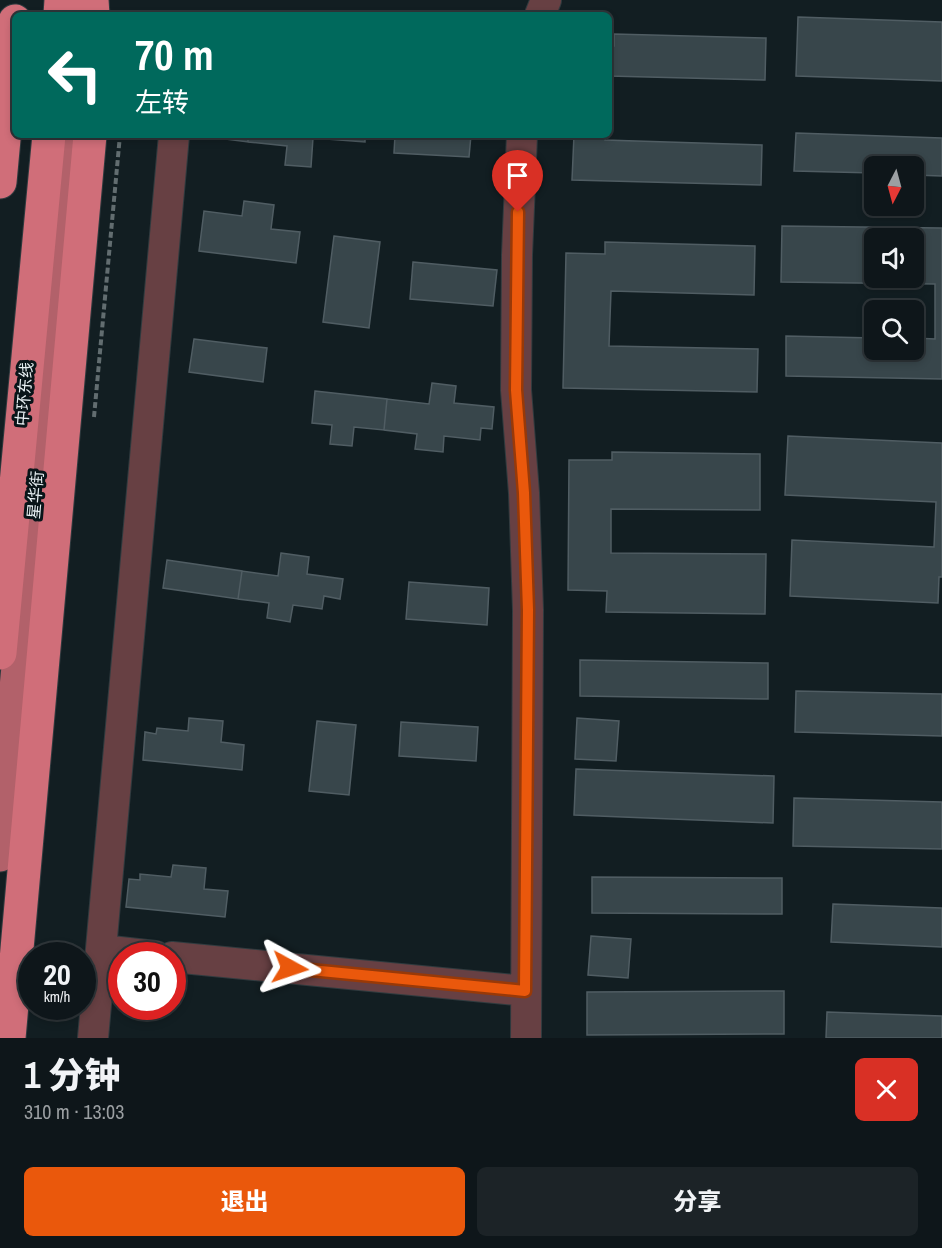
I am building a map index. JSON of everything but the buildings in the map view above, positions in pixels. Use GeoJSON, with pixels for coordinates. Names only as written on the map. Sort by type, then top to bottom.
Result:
{"type":"FeatureCollection","features":[{"type":"Feature","properties":{"kind":"highway"},"geometry":{"type":"LineString","coordinates":[[0,182],[12,53]]}},
{"type":"Feature","properties":{"kind":"highway","name":"中环东线"},"geometry":{"type":"LineString","coordinates":[[0,653],[49,138]]}},
{"type":"Feature","properties":{"kind":"highway"},"geometry":{"type":"LineString","coordinates":[[9,1038],[22,915],[90,138]]}},
{"type":"Feature","properties":{"kind":"main road","name":"星华街"},"geometry":{"type":"LineString","coordinates":[[0,855],[69,138]]}},
{"type":"Feature","properties":{"kind":"street"},"geometry":{"type":"LineString","coordinates":[[93,1038],[174,138]]}},
{"type":"Feature","properties":{"kind":"street"},"geometry":{"type":"LineString","coordinates":[[522,138],[517,255],[516,390],[524,493],[528,610],[526,1038]]}},
{"type":"Feature","properties":{"kind":"street"},"geometry":{"type":"LineString","coordinates":[[102,950],[108,951]]}},
{"type":"Feature","properties":{"kind":"street"},"geometry":{"type":"LineString","coordinates":[[186,958],[525,991]]}},
{"type":"Feature","properties":{"kind":"route"},"geometry":{"type":"LineString","coordinates":[[290,968],[525,991],[528,610],[524,493],[516,390],[518,212]]}}]}
